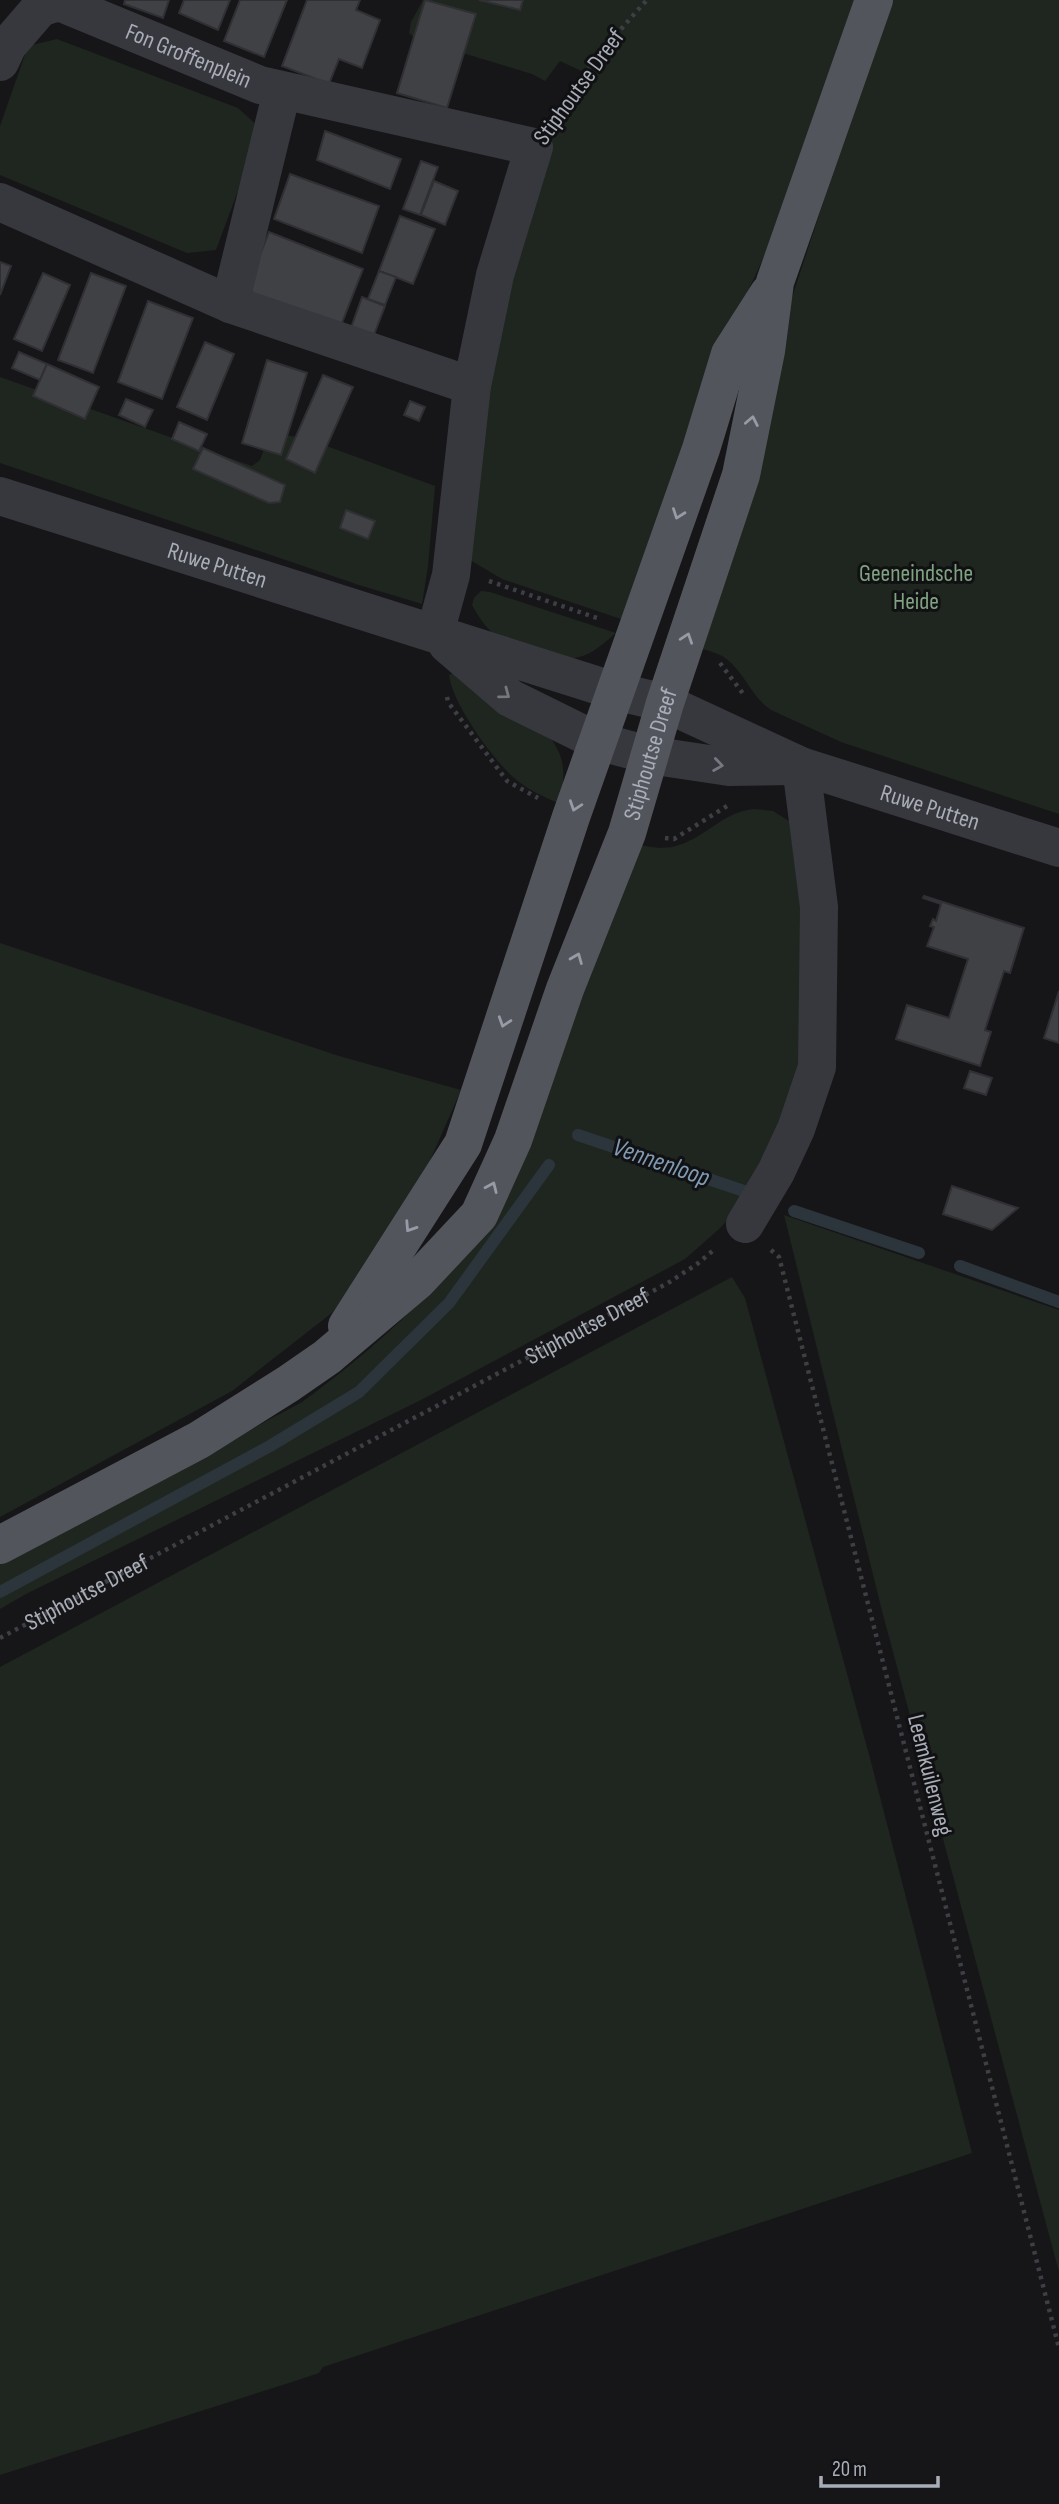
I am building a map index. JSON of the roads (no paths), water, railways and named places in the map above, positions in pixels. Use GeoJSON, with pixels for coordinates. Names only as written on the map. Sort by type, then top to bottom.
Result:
{"type":"FeatureCollection","features":[{"type":"Feature","properties":{"kind":"main road","name":"Stiphoutse Dreef"},"geometry":{"type":"LineString","coordinates":[[0,1545],[199,1440],[288,1384],[327,1357],[417,1281],[479,1215],[513,1140],[565,989],[627,833],[665,703],[741,475],[766,351],[775,282],[874,0]]}},
{"type":"Feature","properties":{"kind":"main road","name":"Stiphoutse Dreef"},"geometry":{"type":"LineString","coordinates":[[327,1357],[463,1144],[597,741],[701,449],[730,354],[775,282]]}},
{"type":"Feature","properties":{"kind":"street","name":"Fon Groffenplein"},"geometry":{"type":"LineString","coordinates":[[0,62],[8,45],[40,8],[59,2],[260,85],[534,147]]}},
{"type":"Feature","properties":{"kind":"street","name":"Fon Groffenplein"},"geometry":{"type":"LineString","coordinates":[[230,304],[282,90]]}},
{"type":"Feature","properties":{"kind":"street","name":"Stiphoutse Dreef"},"geometry":{"type":"LineString","coordinates":[[435,633],[451,575],[472,386],[495,275],[534,147]]}},
{"type":"Feature","properties":{"kind":"street"},"geometry":{"type":"LineString","coordinates":[[0,202],[230,304],[472,386]]}},
{"type":"Feature","properties":{"kind":"street","name":"Ruwe Putten"},"geometry":{"type":"LineString","coordinates":[[0,496],[615,691],[665,703],[801,766],[1059,848]]}},
{"type":"Feature","properties":{"kind":"street","name":"Ruwe Putten"},"geometry":{"type":"LineString","coordinates":[[435,633],[510,698],[597,741],[649,755],[729,767],[801,766]]}},
{"type":"Feature","properties":{"kind":"street"},"geometry":{"type":"LineString","coordinates":[[745,1224],[776,1172],[796,1129],[817,1067],[819,907],[801,766]]}},
{"type":"Feature","properties":{"kind":"waterway","name":"Vennenloop"},"geometry":{"type":"LineString","coordinates":[[578,1135],[744,1191]]}},
{"type":"Feature","properties":{"kind":"waterway"},"geometry":{"type":"LineString","coordinates":[[0,1592],[270,1446],[359,1392],[449,1303],[549,1165]]}},
{"type":"Feature","properties":{"kind":"waterway","name":"Vennenloop"},"geometry":{"type":"LineString","coordinates":[[794,1211],[919,1253]]}},
{"type":"Feature","properties":{"kind":"waterway","name":"Vennenloop"},"geometry":{"type":"LineString","coordinates":[[960,1266],[1059,1302]]}},
{"type":"Feature","properties":{"kind":"park label","name":"Geeneindsche Heide"},"geometry":{"type":"Point","coordinates":[916,587]}}]}
